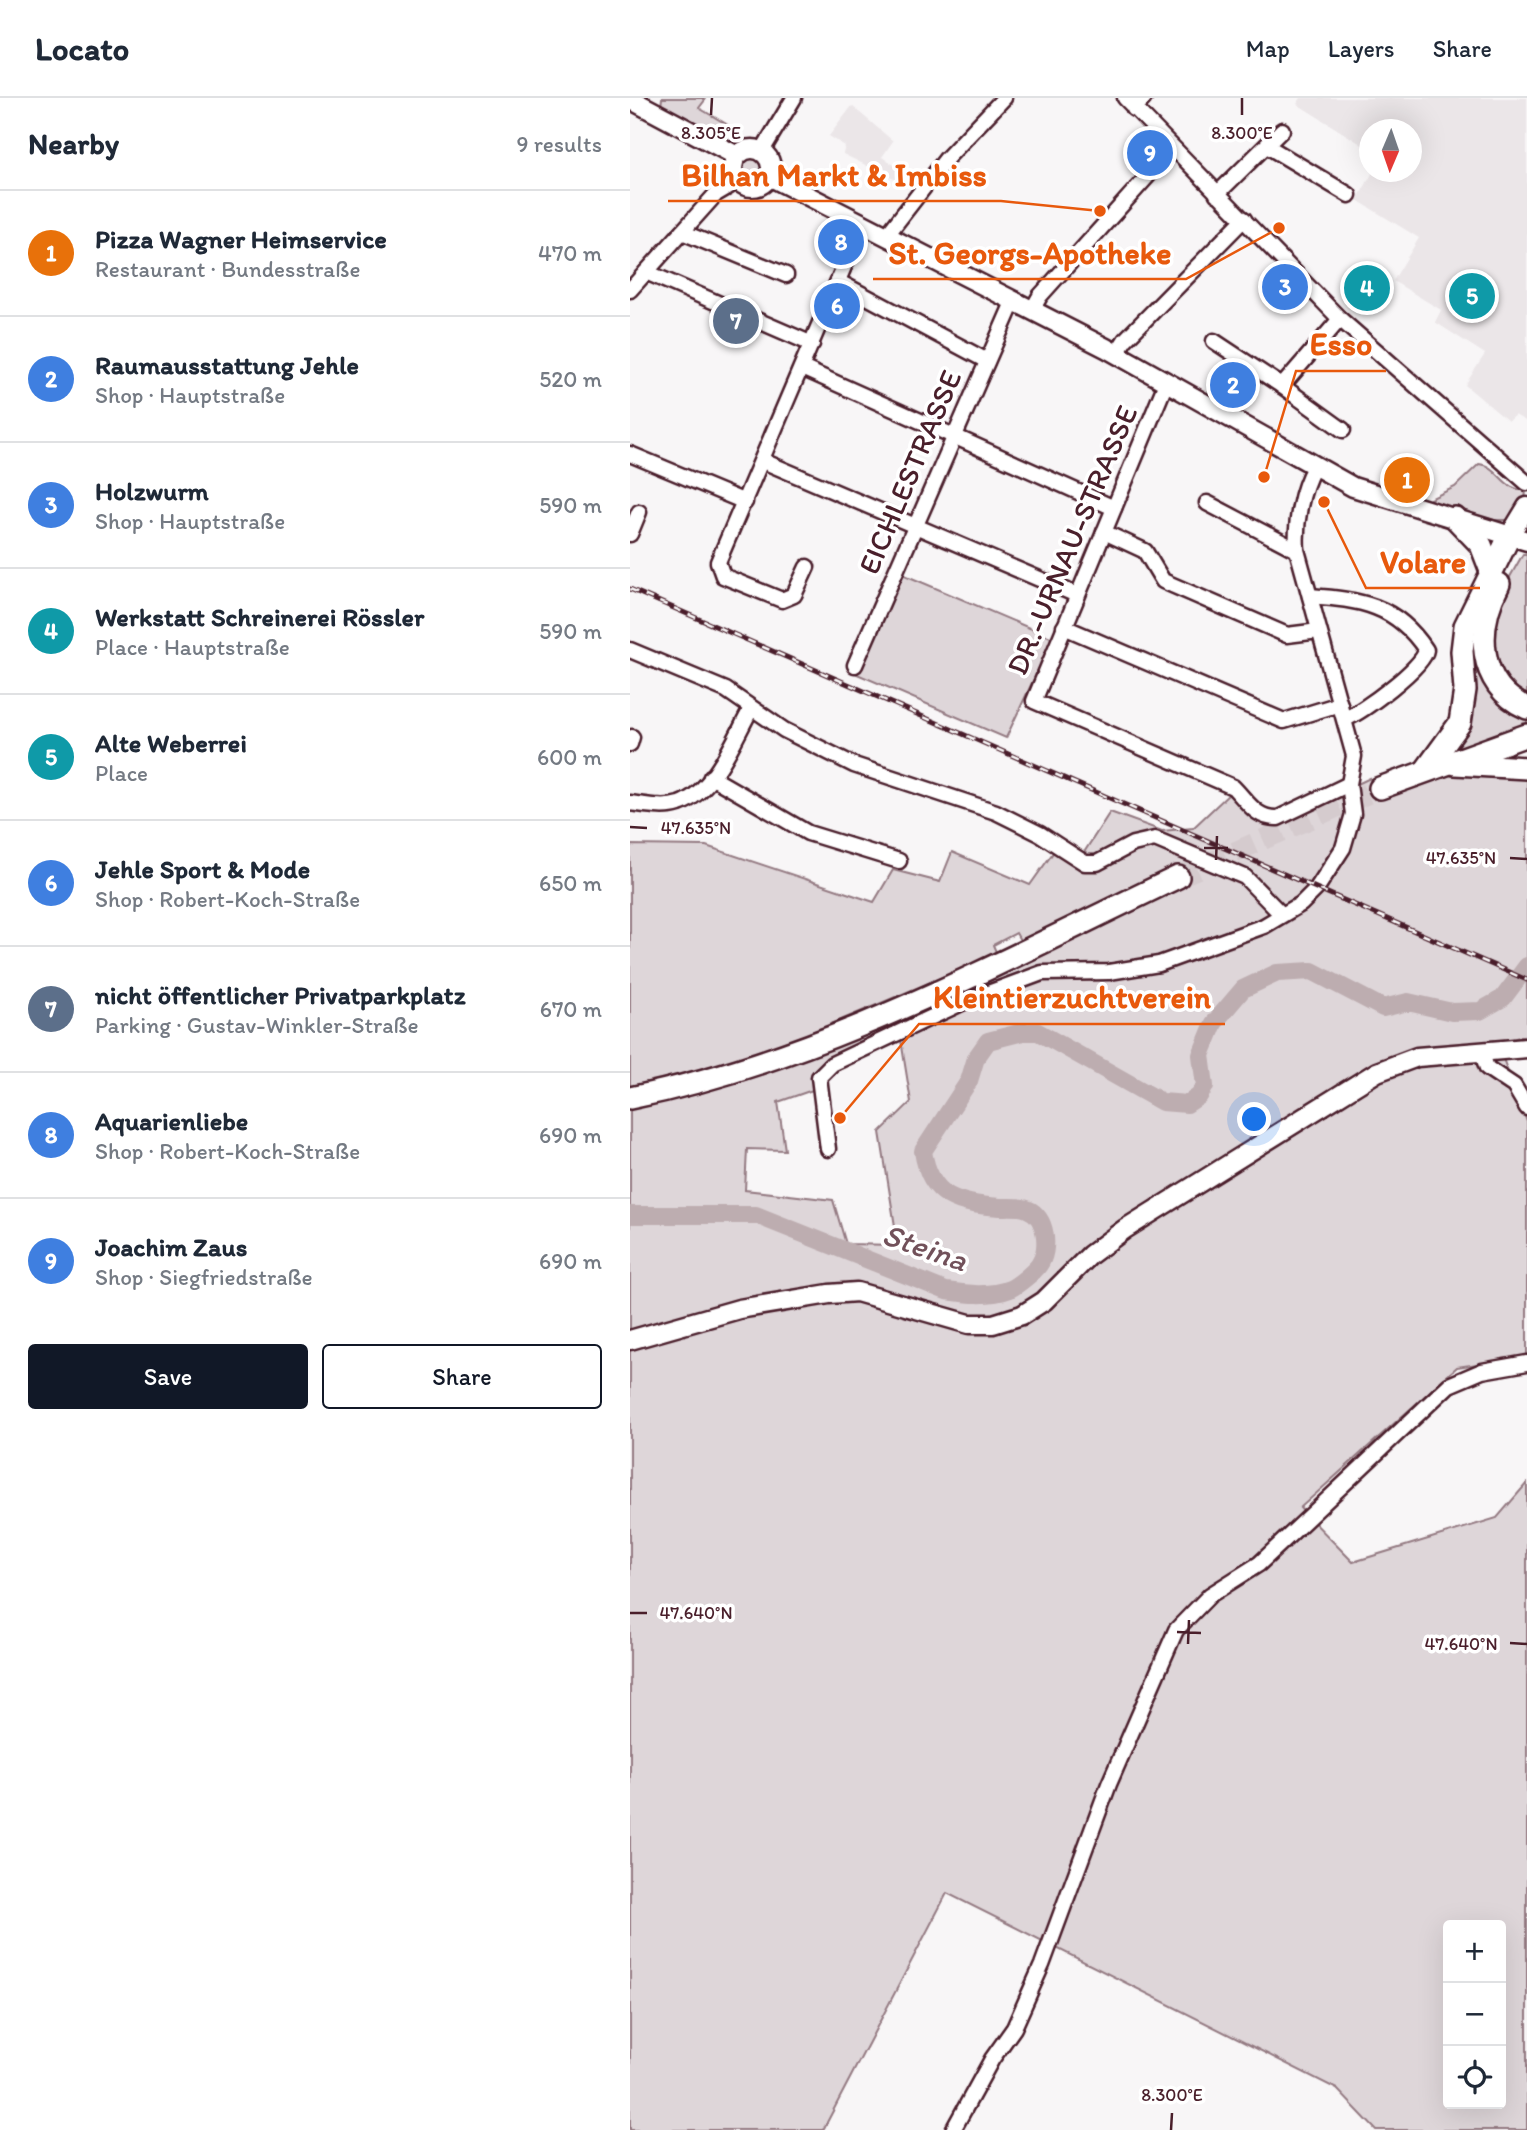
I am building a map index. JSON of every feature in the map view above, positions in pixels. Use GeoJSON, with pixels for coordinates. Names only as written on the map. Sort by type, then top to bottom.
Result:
{"type":"FeatureCollection","features":[{"type":"Feature","properties":{"kind":"highway"},"geometry":{"type":"LineString","coordinates":[[1455,518],[1481,545],[1491,571]]}},
{"type":"Feature","properties":{"kind":"highway"},"geometry":{"type":"LineString","coordinates":[[1425,771],[1460,723],[1465,701],[1462,651],[1465,626],[1491,571],[1522,536]]}},
{"type":"Feature","properties":{"kind":"highway"},"geometry":{"type":"LineString","coordinates":[[1522,536],[1488,608],[1483,640],[1485,657],[1498,685],[1510,698],[1527,708]]}},
{"type":"Feature","properties":{"kind":"highway"},"geometry":{"type":"LineString","coordinates":[[1380,788],[1527,735]]}},
{"type":"Feature","properties":{"kind":"highway"},"geometry":{"type":"LineString","coordinates":[[1446,763],[1527,768]]}},
{"type":"Feature","properties":{"kind":"highway"},"geometry":{"type":"LineString","coordinates":[[630,1098],[777,1058],[842,1033],[1178,877]]}},
{"type":"Feature","properties":{"kind":"main road"},"geometry":{"type":"LineString","coordinates":[[630,99],[737,156]]}},
{"type":"Feature","properties":{"kind":"main road"},"geometry":{"type":"LineString","coordinates":[[748,149],[762,151],[769,160],[769,176],[755,187],[738,181],[733,171],[737,156],[748,149]]}},
{"type":"Feature","properties":{"kind":"main road"},"geometry":{"type":"LineString","coordinates":[[769,176],[887,234],[1116,354],[1314,467],[1361,490],[1522,536],[1527,507]]}},
{"type":"Feature","properties":{"kind":"main road"},"geometry":{"type":"LineString","coordinates":[[630,1340],[739,1309],[830,1293],[857,1292],[883,1297],[969,1324],[993,1324],[1022,1315],[1044,1301],[1090,1255],[1125,1229],[1366,1078],[1417,1057],[1527,1048]]}},
{"type":"Feature","properties":{"kind":"street"},"geometry":{"type":"LineString","coordinates":[[762,151],[794,98]]}},
{"type":"Feature","properties":{"kind":"street"},"geometry":{"type":"LineString","coordinates":[[887,234],[946,159],[1004,98]]}},
{"type":"Feature","properties":{"kind":"street"},"geometry":{"type":"LineString","coordinates":[[1134,102],[1172,149],[1340,319],[1527,483]]}},
{"type":"Feature","properties":{"kind":"street"},"geometry":{"type":"LineString","coordinates":[[1217,194],[1282,131]]}},
{"type":"Feature","properties":{"kind":"street"},"geometry":{"type":"LineString","coordinates":[[1267,146],[1349,195]]}},
{"type":"Feature","properties":{"kind":"street"},"geometry":{"type":"LineString","coordinates":[[1032,310],[1040,296],[1172,149]]}},
{"type":"Feature","properties":{"kind":"street"},"geometry":{"type":"LineString","coordinates":[[630,290],[716,194],[738,181]]}},
{"type":"Feature","properties":{"kind":"street"},"geometry":{"type":"LineString","coordinates":[[1116,354],[1125,341],[1244,219]]}},
{"type":"Feature","properties":{"kind":"street"},"geometry":{"type":"LineString","coordinates":[[807,567],[794,596],[782,600],[723,576],[718,562],[863,222]]}},
{"type":"Feature","properties":{"kind":"street"},"geometry":{"type":"LineString","coordinates":[[682,232],[786,275]]}},
{"type":"Feature","properties":{"kind":"street"},"geometry":{"type":"LineString","coordinates":[[646,272],[812,344]]}},
{"type":"Feature","properties":{"kind":"street"},"geometry":{"type":"LineString","coordinates":[[839,282],[987,361]]}},
{"type":"Feature","properties":{"kind":"street","name":"EICHLESTRASSE"},"geometry":{"type":"LineString","coordinates":[[855,665],[1014,300]]}},
{"type":"Feature","properties":{"kind":"street"},"geometry":{"type":"LineString","coordinates":[[1282,386],[1340,319]]}},
{"type":"Feature","properties":{"kind":"street"},"geometry":{"type":"LineString","coordinates":[[1214,341],[1343,430]]}},
{"type":"Feature","properties":{"kind":"street"},"geometry":{"type":"LineString","coordinates":[[802,368],[1114,508]]}},
{"type":"Feature","properties":{"kind":"street","name":"DR.-URNAU-STRASSE"},"geometry":{"type":"LineString","coordinates":[[1166,383],[1034,701],[1233,787],[1257,814],[1267,818],[1278,818],[1349,784]]}},
{"type":"Feature","properties":{"kind":"street"},"geometry":{"type":"LineString","coordinates":[[630,454],[745,502]]}},
{"type":"Feature","properties":{"kind":"street"},"geometry":{"type":"LineString","coordinates":[[762,461],[1077,595]]}},
{"type":"Feature","properties":{"kind":"street"},"geometry":{"type":"LineString","coordinates":[[828,1149],[819,1077],[832,1064],[1004,985],[1042,973],[1109,972],[1159,964],[1264,926],[1301,904],[1317,888],[1343,848],[1353,814],[1349,784],[1354,756],[1297,550],[1298,519],[1308,478],[1314,467]]}},
{"type":"Feature","properties":{"kind":"street"},"geometry":{"type":"LineString","coordinates":[[1207,503],[1297,550]]}},
{"type":"Feature","properties":{"kind":"street"},"geometry":{"type":"LineString","coordinates":[[630,534],[639,512]]}},
{"type":"Feature","properties":{"kind":"street"},"geometry":{"type":"LineString","coordinates":[[1104,532],[1145,551],[1163,581],[1287,635],[1319,631]]}},
{"type":"Feature","properties":{"kind":"street"},"geometry":{"type":"LineString","coordinates":[[1310,596],[1375,605],[1405,626],[1426,650],[1421,661],[1389,689],[1361,712],[1345,719]]}},
{"type":"Feature","properties":{"kind":"street"},"geometry":{"type":"LineString","coordinates":[[1064,627],[1284,721],[1340,704]]}},
{"type":"Feature","properties":{"kind":"street"},"geometry":{"type":"LineString","coordinates":[[630,650],[726,690],[751,709],[854,765],[996,812],[1040,834],[1085,863],[1097,863],[1133,844],[1155,839],[1245,877],[1281,914]]}},
{"type":"Feature","properties":{"kind":"street"},"geometry":{"type":"LineString","coordinates":[[630,803],[659,807],[679,804],[695,794],[711,777],[751,709]]}},
{"type":"Feature","properties":{"kind":"street"},"geometry":{"type":"LineString","coordinates":[[711,777],[808,833],[899,861]]}},
{"type":"Feature","properties":{"kind":"street"},"geometry":{"type":"LineString","coordinates":[[1481,1051],[1487,1068],[1514,1086],[1527,1108]]}},
{"type":"Feature","properties":{"kind":"street"},"geometry":{"type":"LineString","coordinates":[[953,2130],[992,2059],[1014,2028],[1042,1965],[1109,1784],[1176,1630],[1210,1595],[1259,1564],[1449,1385],[1482,1371],[1527,1363]]}},
{"type":"Feature","properties":{"kind":"shaded area"},"geometry":{"type":"Polygon","coordinates":[[[662,98],[703,98],[705,100],[699,108],[733,128],[718,135],[661,107],[662,98]]]}},
{"type":"Feature","properties":{"kind":"shaded area"},"geometry":{"type":"Polygon","coordinates":[[[1301,98],[1527,98],[1527,422],[1515,415],[1508,421],[1465,385],[1485,354],[1435,322],[1441,310],[1393,281],[1419,238],[1357,200],[1367,182],[1422,182],[1422,119],[1359,119],[1359,143],[1297,104],[1301,98]]]}},
{"type":"Feature","properties":{"kind":"shaded area"},"geometry":{"type":"Polygon","coordinates":[[[852,106],[893,141],[882,157],[906,173],[900,182],[843,154],[845,146],[829,136],[852,106]]]}},
{"type":"Feature","properties":{"kind":"shaded area"},"geometry":{"type":"Polygon","coordinates":[[[753,154],[763,158],[767,168],[763,178],[753,182],[743,178],[739,168],[743,158],[753,154]]]}},
{"type":"Feature","properties":{"kind":"shaded area"},"geometry":{"type":"Polygon","coordinates":[[[1479,464],[1491,469],[1512,487],[1526,489],[1525,502],[1511,520],[1494,520],[1429,503],[1430,499],[1455,487],[1479,464]]]}},
{"type":"Feature","properties":{"kind":"shaded area"},"geometry":{"type":"Polygon","coordinates":[[[1523,554],[1527,554],[1527,701],[1494,666],[1495,603],[1523,554]]]}},
{"type":"Feature","properties":{"kind":"shaded area"},"geometry":{"type":"Polygon","coordinates":[[[900,573],[1053,638],[1006,738],[857,674],[900,573]]]}},
{"type":"Feature","properties":{"kind":"shaded area"},"geometry":{"type":"Polygon","coordinates":[[[1485,602],[1478,641],[1527,713],[1527,726],[1448,751],[1468,645],[1485,602]]]}},
{"type":"Feature","properties":{"kind":"shaded area"},"geometry":{"type":"Polygon","coordinates":[[[1471,771],[1527,773],[1527,1035],[1497,1043],[1527,1122],[1527,1357],[1457,1367],[1300,1508],[1353,1562],[1497,1518],[1527,1483],[1527,2130],[1376,2130],[1337,2089],[947,1893],[823,2130],[630,2130],[630,1107],[702,1088],[843,1039],[980,981],[1183,886],[1173,870],[1021,942],[1016,933],[993,945],[997,954],[772,1049],[630,1089],[630,845],[706,846],[874,902],[893,870],[940,882],[952,852],[1030,885],[1055,850],[1081,857],[1110,812],[1162,831],[1193,828],[1230,793],[1262,820],[1269,822],[1278,822],[1370,778],[1374,799],[1434,777],[1471,771]],[[901,1040],[844,1063],[827,1077],[824,1086],[778,1102],[785,1150],[747,1149],[745,1190],[833,1200],[846,1244],[898,1245],[880,1132],[911,1102],[901,1040]]]}},
{"type":"Feature","properties":{"kind":"waterway","name":"Steina"},"geometry":{"type":"LineString","coordinates":[[630,1215],[756,1215],[946,1291],[978,1294],[1002,1292],[1026,1278],[1042,1259],[1045,1234],[1039,1219],[1024,1208],[971,1204],[948,1196],[932,1179],[923,1151],[969,1081],[976,1058],[988,1041],[1023,1032],[1038,1032],[1162,1102],[1187,1104],[1199,1096],[1205,1086],[1201,1055],[1214,1023],[1243,989],[1277,973],[1312,971],[1383,1008],[1408,1002],[1452,1012],[1480,1011],[1503,998],[1527,966]]}},
{"type":"Feature","properties":{"kind":"tunnel"},"geometry":{"type":"LineString","coordinates":[[1178,877],[1380,788]]}},
{"type":"Feature","properties":{"kind":"railway"},"geometry":{"type":"LineString","coordinates":[[630,589],[1527,980]]}},
{"type":"Feature","properties":{"kind":"place","name":"Joachim Zaus"},"geometry":{"type":"Point","coordinates":[1150,153]}},
{"type":"Feature","properties":{"kind":"place","name":"Bilhan Markt & Imbiss"},"geometry":{"type":"Point","coordinates":[1100,211]}},
{"type":"Feature","properties":{"kind":"place","name":"St. Georgs-Apotheke"},"geometry":{"type":"Point","coordinates":[1279,228]}},
{"type":"Feature","properties":{"kind":"place","name":"Aquarienliebe"},"geometry":{"type":"Point","coordinates":[841,242]}},
{"type":"Feature","properties":{"kind":"place","name":"Holzwurm"},"geometry":{"type":"Point","coordinates":[1285,287]}},
{"type":"Feature","properties":{"kind":"place","name":"Werkstatt Schreinerei Rössler"},"geometry":{"type":"Point","coordinates":[1367,288]}},
{"type":"Feature","properties":{"kind":"place","name":"Alte Weberrei"},"geometry":{"type":"Point","coordinates":[1472,296]}},
{"type":"Feature","properties":{"kind":"place","name":"Jehle Sport & Mode"},"geometry":{"type":"Point","coordinates":[837,306]}},
{"type":"Feature","properties":{"kind":"place","name":"nicht öffentlicher Privatparkplatz"},"geometry":{"type":"Point","coordinates":[736,321]}},
{"type":"Feature","properties":{"kind":"place","name":"Raumausstattung Jehle"},"geometry":{"type":"Point","coordinates":[1233,385]}},
{"type":"Feature","properties":{"kind":"place","name":"Esso"},"geometry":{"type":"Point","coordinates":[1264,477]}},
{"type":"Feature","properties":{"kind":"place","name":"Pizza Wagner Heimservice"},"geometry":{"type":"Point","coordinates":[1407,480]}},
{"type":"Feature","properties":{"kind":"place","name":"Volare"},"geometry":{"type":"Point","coordinates":[1324,502]}},
{"type":"Feature","properties":{"kind":"place","name":"Kleintierzuchtverein"},"geometry":{"type":"Point","coordinates":[840,1118]}}]}
